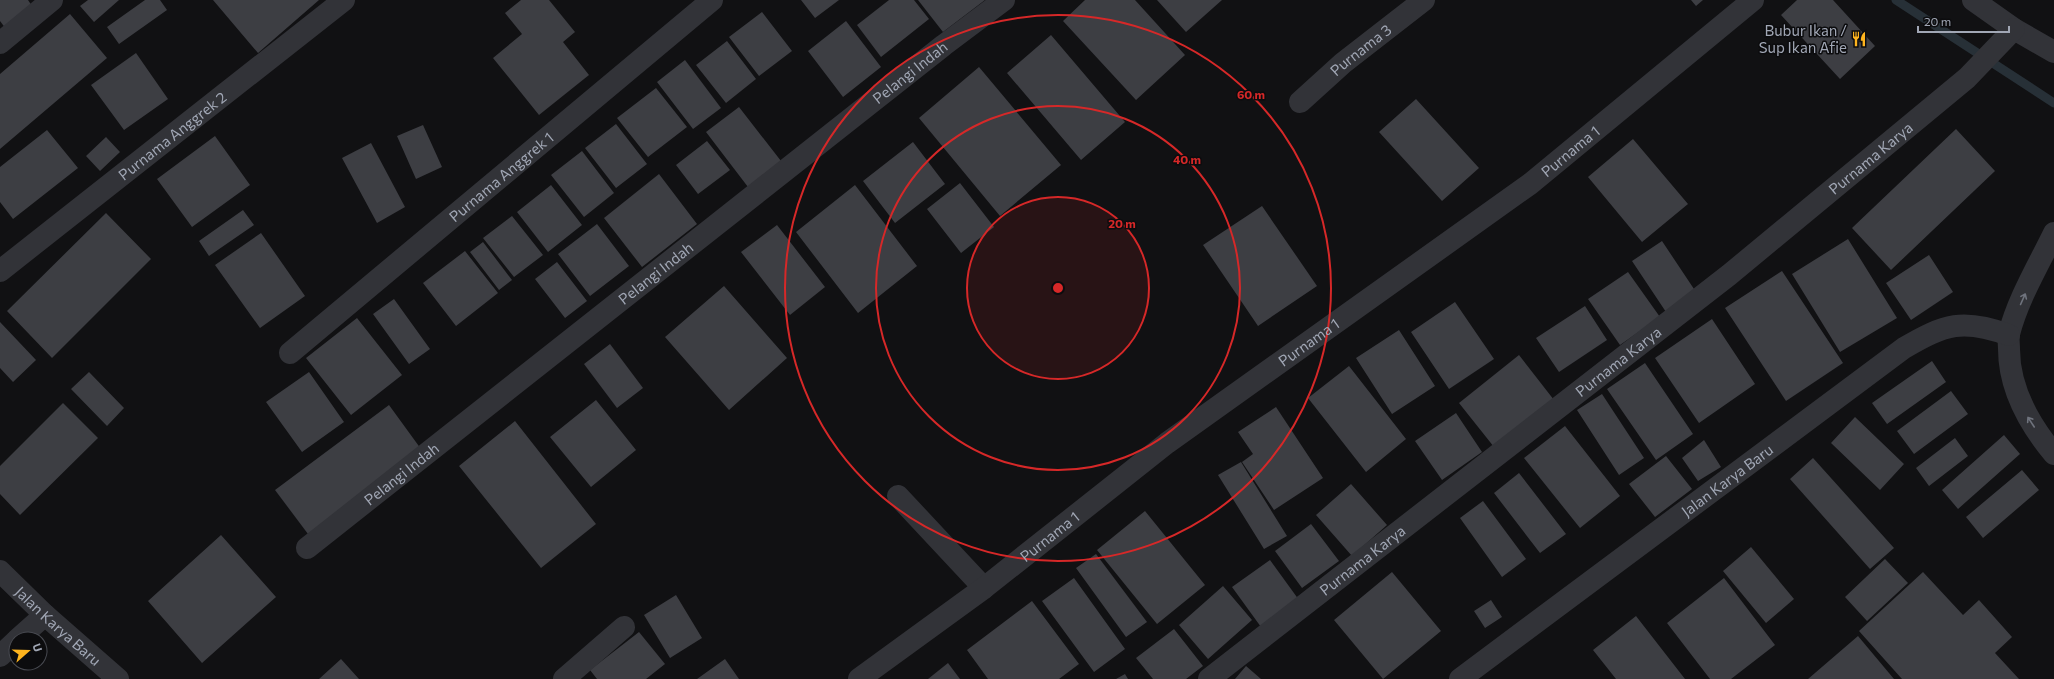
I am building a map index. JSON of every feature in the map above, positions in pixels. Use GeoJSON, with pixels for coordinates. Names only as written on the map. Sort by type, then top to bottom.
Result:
{"type":"FeatureCollection","features":[{"type":"Feature","properties":{"kind":"street"},"geometry":{"type":"LineString","coordinates":[[0,43],[52,0]]}},
{"type":"Feature","properties":{"kind":"street","name":"Purnama Anggrek 2"},"geometry":{"type":"LineString","coordinates":[[0,271],[344,0]]}},
{"type":"Feature","properties":{"kind":"street","name":"Purnama Anggrek 1"},"geometry":{"type":"LineString","coordinates":[[290,353],[712,0]]}},
{"type":"Feature","properties":{"kind":"street","name":"Pelangi Indah"},"geometry":{"type":"LineString","coordinates":[[307,548],[931,55],[1004,0]]}},
{"type":"Feature","properties":{"kind":"street","name":"Purnama 3"},"geometry":{"type":"LineString","coordinates":[[1300,102],[1343,63],[1424,0]]}},
{"type":"Feature","properties":{"kind":"street","name":"Purnama 1"},"geometry":{"type":"LineString","coordinates":[[859,679],[984,588],[1167,443],[1530,184],[1753,0]]}},
{"type":"Feature","properties":{"kind":"street"},"geometry":{"type":"LineString","coordinates":[[1973,0],[2014,29],[2054,52]]}},
{"type":"Feature","properties":{"kind":"street","name":"Purnama Karya"},"geometry":{"type":"LineString","coordinates":[[1210,679],[1729,275],[1967,78],[2014,29]]}},
{"type":"Feature","properties":{"kind":"street"},"geometry":{"type":"LineString","coordinates":[[2054,233],[2021,302],[2009,335],[2009,363],[2015,387],[2025,413],[2054,454]]}},
{"type":"Feature","properties":{"kind":"street","name":"Jalan Karya Baru"},"geometry":{"type":"LineString","coordinates":[[1460,679],[1904,348],[1927,335],[1948,326],[1973,325],[2009,335]]}},
{"type":"Feature","properties":{"kind":"street"},"geometry":{"type":"LineString","coordinates":[[898,496],[984,588]]}},
{"type":"Feature","properties":{"kind":"street","name":"Jalan Karya Baru"},"geometry":{"type":"LineString","coordinates":[[0,571],[45,615],[118,679]]}},
{"type":"Feature","properties":{"kind":"street"},"geometry":{"type":"LineString","coordinates":[[27,631],[45,615]]}},
{"type":"Feature","properties":{"kind":"street"},"geometry":{"type":"LineString","coordinates":[[564,679],[624,628]]}},
{"type":"Feature","properties":{"kind":"street"},"geometry":{"type":"LineString","coordinates":[[0,656],[8,648]]}},
{"type":"Feature","properties":{"kind":"building"},"geometry":{"type":"Polygon","coordinates":[[[0,0],[28,0],[34,9],[6,29],[0,21],[0,0]]]}},
{"type":"Feature","properties":{"kind":"building"},"geometry":{"type":"Polygon","coordinates":[[[88,0],[119,0],[94,22],[80,6],[88,0]]]}},
{"type":"Feature","properties":{"kind":"building"},"geometry":{"type":"Polygon","coordinates":[[[145,0],[160,0],[167,10],[119,44],[107,27],[145,0]]]}},
{"type":"Feature","properties":{"kind":"building"},"geometry":{"type":"Polygon","coordinates":[[[213,0],[319,0],[258,53],[213,0]]]}},
{"type":"Feature","properties":{"kind":"building"},"geometry":{"type":"Polygon","coordinates":[[[521,0],[549,0],[575,32],[563,42],[589,75],[539,115],[493,58],[522,34],[505,13],[521,0]]]}},
{"type":"Feature","properties":{"kind":"building"},"geometry":{"type":"Polygon","coordinates":[[[801,0],[839,0],[815,18],[801,0]]]}},
{"type":"Feature","properties":{"kind":"building"},"geometry":{"type":"Polygon","coordinates":[[[889,0],[914,0],[929,19],[881,57],[857,25],[889,0]]]}},
{"type":"Feature","properties":{"kind":"building"},"geometry":{"type":"Polygon","coordinates":[[[918,0],[985,0],[943,32],[918,0]]]}},
{"type":"Feature","properties":{"kind":"building"},"geometry":{"type":"Polygon","coordinates":[[[1085,0],[1135,0],[1185,55],[1136,100],[1063,21],[1085,0]]]}},
{"type":"Feature","properties":{"kind":"building"},"geometry":{"type":"Polygon","coordinates":[[[1157,0],[1222,0],[1186,32],[1157,0]]]}},
{"type":"Feature","properties":{"kind":"building"},"geometry":{"type":"Polygon","coordinates":[[[1691,0],[1703,0],[1696,6],[1691,0]]]}},
{"type":"Feature","properties":{"kind":"building"},"geometry":{"type":"Polygon","coordinates":[[[1797,0],[1833,0],[1875,46],[1840,79],[1781,15],[1797,0]]]}},
{"type":"Feature","properties":{"kind":"building"},"geometry":{"type":"Polygon","coordinates":[[[762,12],[792,51],[759,76],[729,37],[762,12]]]}},
{"type":"Feature","properties":{"kind":"building"},"geometry":{"type":"Polygon","coordinates":[[[70,14],[107,58],[0,149],[0,74],[70,14]]]}},
{"type":"Feature","properties":{"kind":"building"},"geometry":{"type":"Polygon","coordinates":[[[846,21],[881,67],[843,97],[808,51],[846,21]]]}},
{"type":"Feature","properties":{"kind":"building"},"geometry":{"type":"Polygon","coordinates":[[[1051,35],[1125,122],[1081,160],[1007,73],[1051,35]]]}},
{"type":"Feature","properties":{"kind":"building"},"geometry":{"type":"Polygon","coordinates":[[[727,41],[756,79],[726,103],[696,65],[727,41]]]}},
{"type":"Feature","properties":{"kind":"building"},"geometry":{"type":"Polygon","coordinates":[[[136,53],[168,99],[124,130],[91,85],[136,53]]]}},
{"type":"Feature","properties":{"kind":"building"},"geometry":{"type":"Polygon","coordinates":[[[685,60],[721,108],[693,129],[657,82],[685,60]]]}},
{"type":"Feature","properties":{"kind":"building"},"geometry":{"type":"Polygon","coordinates":[[[979,67],[1061,165],[1000,216],[919,118],[979,67]]]}},
{"type":"Feature","properties":{"kind":"building"},"geometry":{"type":"Polygon","coordinates":[[[656,88],[687,127],[648,157],[617,118],[656,88]]]}},
{"type":"Feature","properties":{"kind":"building"},"geometry":{"type":"Polygon","coordinates":[[[1416,99],[1479,168],[1442,201],[1379,132],[1416,99]]]}},
{"type":"Feature","properties":{"kind":"building"},"geometry":{"type":"Polygon","coordinates":[[[739,107],[781,161],[748,187],[706,132],[739,107]]]}},
{"type":"Feature","properties":{"kind":"building"},"geometry":{"type":"Polygon","coordinates":[[[616,124],[647,164],[616,188],[585,148],[616,124]]]}},
{"type":"Feature","properties":{"kind":"building"},"geometry":{"type":"Polygon","coordinates":[[[423,125],[442,167],[416,179],[397,136],[423,125]]]}},
{"type":"Feature","properties":{"kind":"building"},"geometry":{"type":"Polygon","coordinates":[[[1956,129],[1995,171],[1891,270],[1852,228],[1956,129]]]}},
{"type":"Feature","properties":{"kind":"building"},"geometry":{"type":"Polygon","coordinates":[[[47,130],[78,168],[13,219],[0,202],[0,167],[47,130]]]}},
{"type":"Feature","properties":{"kind":"building"},"geometry":{"type":"Polygon","coordinates":[[[215,136],[250,185],[192,227],[157,179],[215,136]]]}},
{"type":"Feature","properties":{"kind":"building"},"geometry":{"type":"Polygon","coordinates":[[[106,137],[120,152],[100,171],[86,156],[106,137]]]}},
{"type":"Feature","properties":{"kind":"building"},"geometry":{"type":"Polygon","coordinates":[[[1633,139],[1688,204],[1642,242],[1588,177],[1633,139]]]}},
{"type":"Feature","properties":{"kind":"building"},"geometry":{"type":"Polygon","coordinates":[[[707,141],[730,170],[698,194],[676,165],[707,141]]]}},
{"type":"Feature","properties":{"kind":"building"},"geometry":{"type":"Polygon","coordinates":[[[913,142],[945,184],[895,223],[863,181],[913,142]]]}},
{"type":"Feature","properties":{"kind":"building"},"geometry":{"type":"Polygon","coordinates":[[[371,143],[405,207],[377,223],[342,158],[371,143]]]}},
{"type":"Feature","properties":{"kind":"building"},"geometry":{"type":"Polygon","coordinates":[[[582,151],[614,193],[584,217],[551,175],[582,151]]]}},
{"type":"Feature","properties":{"kind":"building"},"geometry":{"type":"Polygon","coordinates":[[[659,174],[697,224],[642,267],[604,218],[659,174]]]}},
{"type":"Feature","properties":{"kind":"building"},"geometry":{"type":"Polygon","coordinates":[[[960,183],[994,227],[961,253],[927,209],[960,183]]]}},
{"type":"Feature","properties":{"kind":"building"},"geometry":{"type":"Polygon","coordinates":[[[551,185],[582,225],[548,252],[517,212],[551,185]]]}},
{"type":"Feature","properties":{"kind":"building"},"geometry":{"type":"Polygon","coordinates":[[[855,185],[917,266],[858,313],[796,232],[855,185]]]}},
{"type":"Feature","properties":{"kind":"building"},"geometry":{"type":"Polygon","coordinates":[[[1262,206],[1317,286],[1258,326],[1203,245],[1262,206]]]}},
{"type":"Feature","properties":{"kind":"building"},"geometry":{"type":"Polygon","coordinates":[[[243,210],[254,225],[209,256],[199,241],[243,210]]]}},
{"type":"Feature","properties":{"kind":"building"},"geometry":{"type":"Polygon","coordinates":[[[106,213],[151,259],[52,358],[7,311],[106,213]]]}},
{"type":"Feature","properties":{"kind":"building"},"geometry":{"type":"Polygon","coordinates":[[[512,216],[543,255],[514,277],[483,238],[512,216]]]}},
{"type":"Feature","properties":{"kind":"building"},"geometry":{"type":"Polygon","coordinates":[[[597,224],[629,266],[590,296],[558,254],[597,224]]]}},
{"type":"Feature","properties":{"kind":"building"},"geometry":{"type":"Polygon","coordinates":[[[777,225],[825,287],[790,315],[741,252],[777,225]]]}},
{"type":"Feature","properties":{"kind":"building"},"geometry":{"type":"Polygon","coordinates":[[[261,233],[305,296],[260,328],[215,265],[261,233]]]}},
{"type":"Feature","properties":{"kind":"building"},"geometry":{"type":"Polygon","coordinates":[[[1848,239],[1897,318],[1840,352],[1792,274],[1848,239]]]}},
{"type":"Feature","properties":{"kind":"building"},"geometry":{"type":"Polygon","coordinates":[[[1662,241],[1696,292],[1666,312],[1632,261],[1662,241]]]}},
{"type":"Feature","properties":{"kind":"building"},"geometry":{"type":"Polygon","coordinates":[[[483,242],[512,280],[499,290],[470,252],[483,242]]]}},
{"type":"Feature","properties":{"kind":"building"},"geometry":{"type":"Polygon","coordinates":[[[465,251],[498,293],[456,326],[423,283],[465,251]]]}},
{"type":"Feature","properties":{"kind":"building"},"geometry":{"type":"Polygon","coordinates":[[[1929,255],[1953,292],[1911,320],[1886,283],[1929,255]]]}},
{"type":"Feature","properties":{"kind":"building"},"geometry":{"type":"Polygon","coordinates":[[[557,262],[587,301],[565,318],[535,279],[557,262]]]}},
{"type":"Feature","properties":{"kind":"building"},"geometry":{"type":"Polygon","coordinates":[[[1782,271],[1843,363],[1786,401],[1725,308],[1782,271]]]}},
{"type":"Feature","properties":{"kind":"building"},"geometry":{"type":"Polygon","coordinates":[[[1628,272],[1660,317],[1620,345],[1588,299],[1628,272]]]}},
{"type":"Feature","properties":{"kind":"building"},"geometry":{"type":"Polygon","coordinates":[[[724,286],[787,358],[729,410],[665,337],[724,286]]]}},
{"type":"Feature","properties":{"kind":"building"},"geometry":{"type":"Polygon","coordinates":[[[394,299],[430,349],[409,364],[373,314],[394,299]]]}},
{"type":"Feature","properties":{"kind":"building"},"geometry":{"type":"Polygon","coordinates":[[[1455,302],[1494,359],[1449,389],[1411,332],[1455,302]]]}},
{"type":"Feature","properties":{"kind":"building"},"geometry":{"type":"Polygon","coordinates":[[[1585,306],[1607,340],[1559,372],[1536,338],[1585,306]]]}},
{"type":"Feature","properties":{"kind":"building"},"geometry":{"type":"Polygon","coordinates":[[[357,318],[402,375],[351,415],[306,358],[357,318]]]}},
{"type":"Feature","properties":{"kind":"building"},"geometry":{"type":"Polygon","coordinates":[[[1712,319],[1755,384],[1699,423],[1655,358],[1712,319]]]}},
{"type":"Feature","properties":{"kind":"building"},"geometry":{"type":"Polygon","coordinates":[[[0,322],[36,360],[13,382],[0,368],[0,322]]]}},
{"type":"Feature","properties":{"kind":"building"},"geometry":{"type":"Polygon","coordinates":[[[1399,330],[1435,386],[1392,414],[1356,358],[1399,330]]]}},
{"type":"Feature","properties":{"kind":"building"},"geometry":{"type":"Polygon","coordinates":[[[610,344],[643,388],[617,408],[584,364],[610,344]]]}},
{"type":"Feature","properties":{"kind":"building"},"geometry":{"type":"Polygon","coordinates":[[[1519,355],[1554,400],[1494,447],[1459,403],[1519,355]]]}},
{"type":"Feature","properties":{"kind":"building"},"geometry":{"type":"Polygon","coordinates":[[[1932,361],[1946,382],[1887,424],[1872,403],[1932,361]]]}},
{"type":"Feature","properties":{"kind":"building"},"geometry":{"type":"Polygon","coordinates":[[[1645,363],[1693,434],[1656,460],[1607,389],[1645,363]]]}},
{"type":"Feature","properties":{"kind":"building"},"geometry":{"type":"Polygon","coordinates":[[[1349,366],[1406,439],[1366,472],[1308,398],[1349,366]]]}},
{"type":"Feature","properties":{"kind":"building"},"geometry":{"type":"Polygon","coordinates":[[[89,372],[124,408],[107,426],[71,389],[89,372]]]}},
{"type":"Feature","properties":{"kind":"building"},"geometry":{"type":"Polygon","coordinates":[[[309,372],[344,422],[302,452],[266,402],[309,372]]]}},
{"type":"Feature","properties":{"kind":"building"},"geometry":{"type":"Polygon","coordinates":[[[1951,391],[1968,414],[1914,454],[1897,431],[1951,391]]]}},
{"type":"Feature","properties":{"kind":"building"},"geometry":{"type":"Polygon","coordinates":[[[1602,394],[1644,458],[1619,475],[1577,410],[1602,394]]]}},
{"type":"Feature","properties":{"kind":"building"},"geometry":{"type":"Polygon","coordinates":[[[596,400],[636,450],[591,487],[550,437],[596,400]]]}},
{"type":"Feature","properties":{"kind":"building"},"geometry":{"type":"Polygon","coordinates":[[[63,403],[98,438],[20,515],[0,494],[0,466],[63,403]]]}},
{"type":"Feature","properties":{"kind":"building"},"geometry":{"type":"Polygon","coordinates":[[[389,405],[421,449],[308,534],[275,490],[389,405]]]}},
{"type":"Feature","properties":{"kind":"building"},"geometry":{"type":"Polygon","coordinates":[[[1276,407],[1323,478],[1274,510],[1242,462],[1253,454],[1238,432],[1276,407]]]}},
{"type":"Feature","properties":{"kind":"building"},"geometry":{"type":"Polygon","coordinates":[[[1456,413],[1482,452],[1442,480],[1415,441],[1456,413]]]}},
{"type":"Feature","properties":{"kind":"building"},"geometry":{"type":"Polygon","coordinates":[[[1855,417],[1904,464],[1880,490],[1831,443],[1855,417]]]}},
{"type":"Feature","properties":{"kind":"building"},"geometry":{"type":"Polygon","coordinates":[[[515,421],[596,524],[541,568],[459,466],[515,421]]]}},
{"type":"Feature","properties":{"kind":"building"},"geometry":{"type":"Polygon","coordinates":[[[1565,426],[1620,496],[1580,528],[1524,458],[1565,426]]]}},
{"type":"Feature","properties":{"kind":"building"},"geometry":{"type":"Polygon","coordinates":[[[2004,435],[2020,454],[1958,509],[1942,490],[2004,435]]]}},
{"type":"Feature","properties":{"kind":"building"},"geometry":{"type":"Polygon","coordinates":[[[1955,438],[1968,456],[1929,486],[1916,468],[1955,438]]]}},
{"type":"Feature","properties":{"kind":"building"},"geometry":{"type":"Polygon","coordinates":[[[1704,440],[1721,467],[1698,481],[1682,458],[1704,440]]]}},
{"type":"Feature","properties":{"kind":"building"},"geometry":{"type":"Polygon","coordinates":[[[1666,456],[1692,489],[1655,517],[1629,484],[1666,456]]]}},
{"type":"Feature","properties":{"kind":"building"},"geometry":{"type":"Polygon","coordinates":[[[1813,458],[1894,548],[1870,569],[1790,479],[1813,458]]]}},
{"type":"Feature","properties":{"kind":"building"},"geometry":{"type":"Polygon","coordinates":[[[1241,462],[1287,536],[1264,549],[1218,475],[1241,462]]]}},
{"type":"Feature","properties":{"kind":"building"},"geometry":{"type":"Polygon","coordinates":[[[2022,470],[2039,490],[1983,538],[1966,517],[2022,470]]]}},
{"type":"Feature","properties":{"kind":"building"},"geometry":{"type":"Polygon","coordinates":[[[1519,473],[1566,534],[1540,553],[1494,493],[1519,473]]]}},
{"type":"Feature","properties":{"kind":"building"},"geometry":{"type":"Polygon","coordinates":[[[1351,484],[1387,525],[1352,556],[1316,515],[1351,484]]]}},
{"type":"Feature","properties":{"kind":"building"},"geometry":{"type":"Polygon","coordinates":[[[1483,501],[1526,559],[1502,577],[1460,518],[1483,501]]]}},
{"type":"Feature","properties":{"kind":"building"},"geometry":{"type":"Polygon","coordinates":[[[1145,511],[1205,585],[1157,624],[1097,550],[1145,511]]]}},
{"type":"Feature","properties":{"kind":"building"},"geometry":{"type":"Polygon","coordinates":[[[1311,524],[1339,561],[1302,588],[1275,551],[1311,524]]]}},
{"type":"Feature","properties":{"kind":"building"},"geometry":{"type":"Polygon","coordinates":[[[221,535],[276,597],[202,663],[148,601],[221,535]]]}},
{"type":"Feature","properties":{"kind":"building"},"geometry":{"type":"Polygon","coordinates":[[[1751,547],[1794,599],[1766,623],[1723,571],[1751,547]]]}},
{"type":"Feature","properties":{"kind":"building"},"geometry":{"type":"Polygon","coordinates":[[[1096,554],[1147,622],[1126,637],[1076,568],[1096,554]]]}},
{"type":"Feature","properties":{"kind":"building"},"geometry":{"type":"Polygon","coordinates":[[[1885,559],[1908,583],[1867,621],[1845,597],[1885,559]]]}},
{"type":"Feature","properties":{"kind":"building"},"geometry":{"type":"Polygon","coordinates":[[[1270,560],[1299,600],[1261,627],[1232,587],[1270,560]]]}},
{"type":"Feature","properties":{"kind":"building"},"geometry":{"type":"Polygon","coordinates":[[[1392,572],[1441,631],[1383,679],[1334,620],[1392,572]]]}},
{"type":"Feature","properties":{"kind":"building"},"geometry":{"type":"Polygon","coordinates":[[[1923,572],[1963,615],[1979,600],[2012,637],[1995,653],[2019,679],[1902,679],[1859,631],[1923,572]]]}},
{"type":"Feature","properties":{"kind":"building"},"geometry":{"type":"Polygon","coordinates":[[[1074,578],[1125,649],[1094,672],[1042,601],[1074,578]]]}},
{"type":"Feature","properties":{"kind":"building"},"geometry":{"type":"Polygon","coordinates":[[[1724,578],[1775,645],[1731,679],[1710,679],[1667,623],[1724,578]]]}},
{"type":"Feature","properties":{"kind":"building"},"geometry":{"type":"Polygon","coordinates":[[[1223,586],[1252,620],[1208,659],[1179,625],[1223,586]]]}},
{"type":"Feature","properties":{"kind":"building"},"geometry":{"type":"Polygon","coordinates":[[[676,595],[702,638],[670,658],[644,615],[676,595]]]}},
{"type":"Feature","properties":{"kind":"building"},"geometry":{"type":"Polygon","coordinates":[[[1491,600],[1502,617],[1485,628],[1474,611],[1491,600]]]}},
{"type":"Feature","properties":{"kind":"building"},"geometry":{"type":"Polygon","coordinates":[[[1032,601],[1079,664],[1059,679],[988,679],[967,650],[1032,601]]]}},
{"type":"Feature","properties":{"kind":"building"},"geometry":{"type":"Polygon","coordinates":[[[1636,616],[1685,679],[1616,679],[1593,650],[1636,616]]]}},
{"type":"Feature","properties":{"kind":"building"},"geometry":{"type":"Polygon","coordinates":[[[1174,629],[1203,666],[1186,679],[1153,679],[1136,658],[1174,629]]]}},
{"type":"Feature","properties":{"kind":"building"},"geometry":{"type":"Polygon","coordinates":[[[639,632],[665,664],[646,679],[597,679],[590,670],[639,632]]]}},
{"type":"Feature","properties":{"kind":"building"},"geometry":{"type":"Polygon","coordinates":[[[1858,636],[1894,679],[1808,679],[1858,636]]]}},
{"type":"Feature","properties":{"kind":"building"},"geometry":{"type":"Polygon","coordinates":[[[341,659],[359,679],[319,679],[341,659]]]}},
{"type":"Feature","properties":{"kind":"building"},"geometry":{"type":"Polygon","coordinates":[[[725,659],[739,679],[697,679],[725,659]]]}},
{"type":"Feature","properties":{"kind":"building"},"geometry":{"type":"Polygon","coordinates":[[[948,663],[960,679],[928,679],[948,663]]]}},
{"type":"Feature","properties":{"kind":"building"},"geometry":{"type":"Polygon","coordinates":[[[1246,666],[1261,679],[1235,679],[1246,666]]]}},
{"type":"Feature","properties":{"kind":"building"},"geometry":{"type":"Polygon","coordinates":[[[1125,674],[1128,679],[1116,679],[1125,674]]]}},
{"type":"Feature","properties":{"kind":"waterway"},"geometry":{"type":"LineString","coordinates":[[1896,0],[2054,103]]}},
{"type":"Feature","properties":{"kind":"place","name":"Bubur Ikan / Sup Ikan Afie"},"geometry":{"type":"Point","coordinates":[1859,39]}}]}
